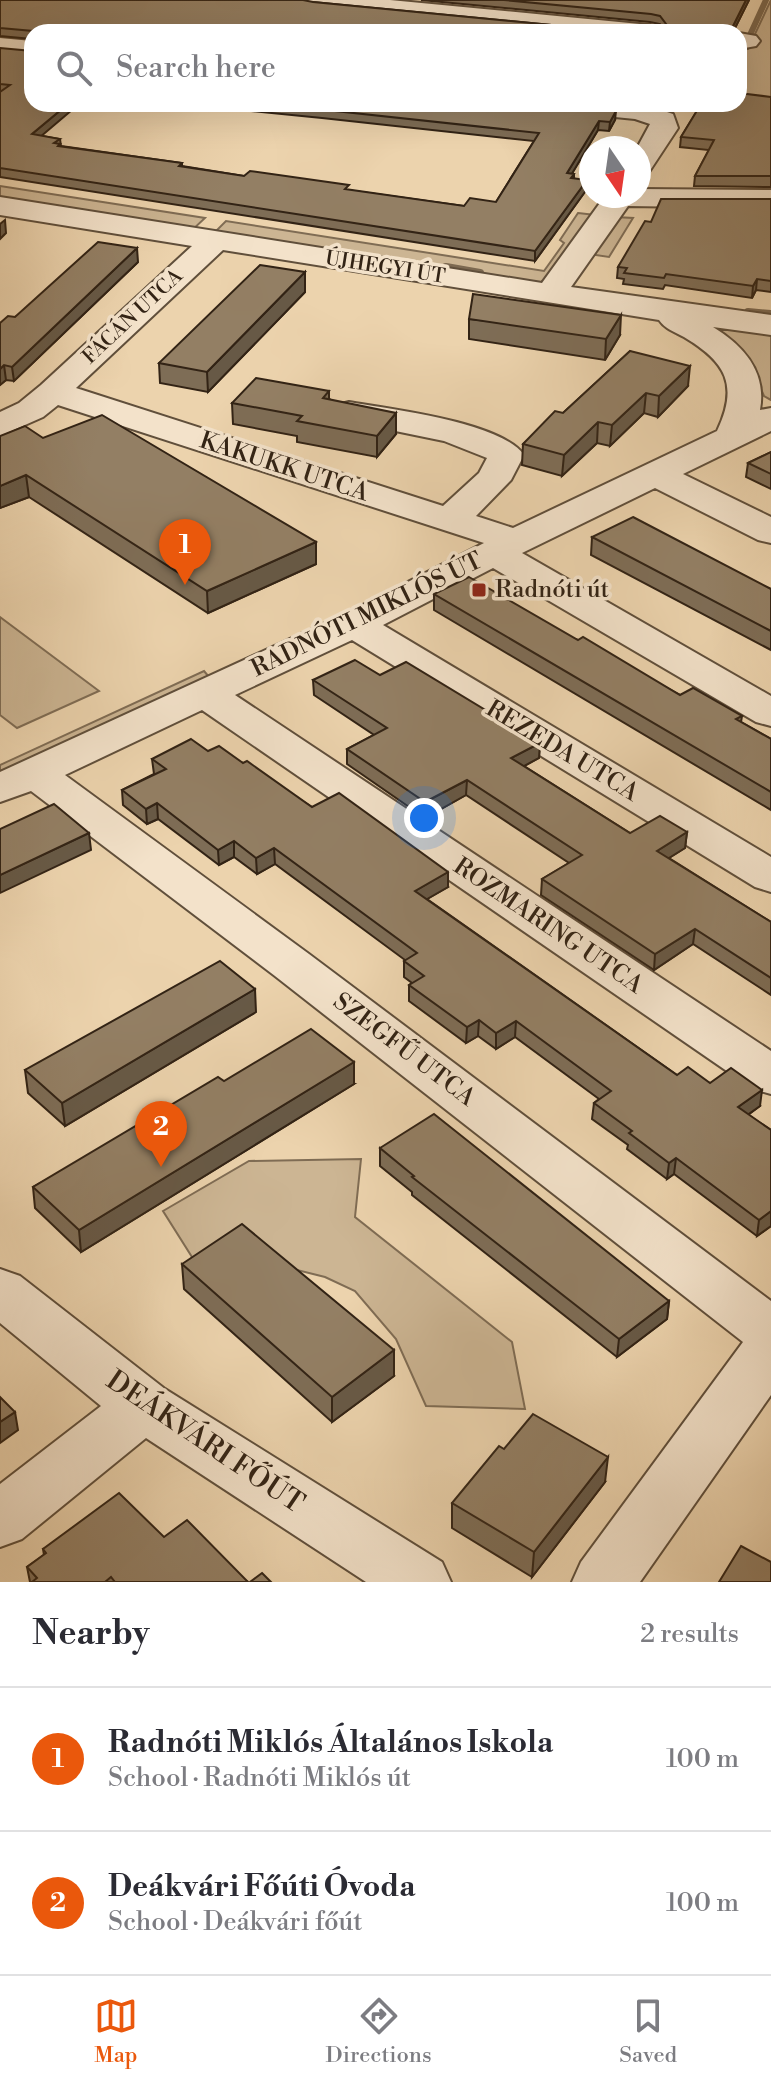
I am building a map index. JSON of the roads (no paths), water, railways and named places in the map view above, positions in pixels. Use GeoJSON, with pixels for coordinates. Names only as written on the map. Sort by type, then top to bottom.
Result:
{"type":"FeatureCollection","features":[{"type":"Feature","properties":{"kind":"street"},"geometry":{"type":"LineString","coordinates":[[313,0],[566,24]]}},
{"type":"Feature","properties":{"kind":"street"},"geometry":{"type":"LineString","coordinates":[[0,46],[24,48]]}},
{"type":"Feature","properties":{"kind":"street"},"geometry":{"type":"LineString","coordinates":[[642,112],[658,117],[664,123],[651,145]]}},
{"type":"Feature","properties":{"kind":"street"},"geometry":{"type":"LineString","coordinates":[[651,197],[771,199]]}},
{"type":"Feature","properties":{"kind":"street","name":"ÚJHEGYI ÚT"},"geometry":{"type":"LineString","coordinates":[[0,206],[550,294],[771,325]]}},
{"type":"Feature","properties":{"kind":"street"},"geometry":{"type":"LineString","coordinates":[[550,294],[611,208]]}},
{"type":"Feature","properties":{"kind":"street","name":"FÁCÁN UTCA"},"geometry":{"type":"LineString","coordinates":[[0,426],[31,410],[53,392],[214,242]]}},
{"type":"Feature","properties":{"kind":"street"},"geometry":{"type":"LineString","coordinates":[[649,309],[715,342],[736,363],[745,381],[748,398],[744,415],[732,436]]}},
{"type":"Feature","properties":{"kind":"street","name":"KAKUKK UTCA"},"geometry":{"type":"LineString","coordinates":[[53,392],[449,520],[505,547],[771,713]]}},
{"type":"Feature","properties":{"kind":"street"},"geometry":{"type":"LineString","coordinates":[[349,412],[474,439],[495,445],[506,455],[505,464],[498,474],[449,520]]}},
{"type":"Feature","properties":{"kind":"street","name":"RADNÓTI MIKLÓS ÚT"},"geometry":{"type":"LineString","coordinates":[[17,781],[353,624],[771,418]]}},
{"type":"Feature","properties":{"kind":"street"},"geometry":{"type":"LineString","coordinates":[[657,475],[771,532]]}},
{"type":"Feature","properties":{"kind":"street","name":"REZEDA UTCA"},"geometry":{"type":"LineString","coordinates":[[353,624],[771,877]]}},
{"type":"Feature","properties":{"kind":"street","name":"ROZMARING UTCA"},"geometry":{"type":"LineString","coordinates":[[206,694],[771,1076]]}},
{"type":"Feature","properties":{"kind":"street","name":"SZEGFŰ UTCA"},"geometry":{"type":"LineString","coordinates":[[17,781],[292,965],[771,1332]]}},
{"type":"Feature","properties":{"kind":"street","name":"DEÁKVÁRI FŐÚT"},"geometry":{"type":"LineString","coordinates":[[0,1291],[144,1406],[419,1582]]}},
{"type":"Feature","properties":{"kind":"street"},"geometry":{"type":"LineString","coordinates":[[604,1582],[771,1349]]}},
{"type":"Feature","properties":{"kind":"street"},"geometry":{"type":"LineString","coordinates":[[0,1520],[144,1406]]}},
{"type":"Feature","properties":{"kind":"waterway"},"geometry":{"type":"LineString","coordinates":[[750,35],[766,0]]}},
{"type":"Feature","properties":{"kind":"waterway"},"geometry":{"type":"LineString","coordinates":[[446,267],[480,273]]}},
{"type":"Feature","properties":{"kind":"waterway"},"geometry":{"type":"LineString","coordinates":[[748,312],[771,314]]}},
{"type":"Feature","properties":{"kind":"place","name":"Radnóti Miklós Általános Iskola"},"geometry":{"type":"Point","coordinates":[185,585]}},
{"type":"Feature","properties":{"kind":"place","name":"Radnóti út"},"geometry":{"type":"Point","coordinates":[479,590]}},
{"type":"Feature","properties":{"kind":"place","name":"Deákvári Főúti Óvoda"},"geometry":{"type":"Point","coordinates":[161,1167]}}]}
